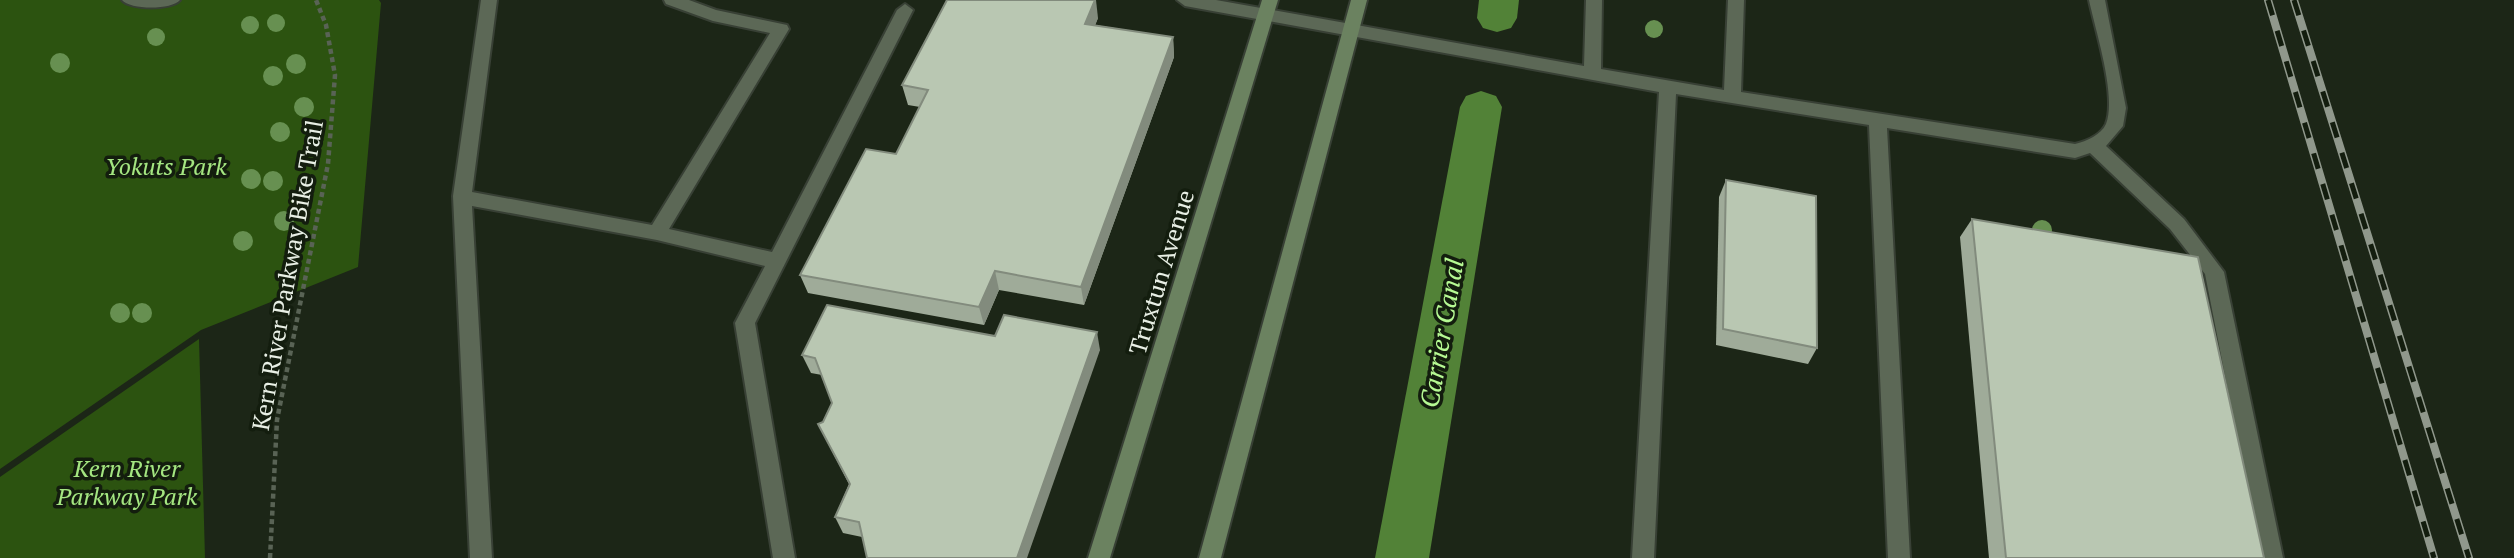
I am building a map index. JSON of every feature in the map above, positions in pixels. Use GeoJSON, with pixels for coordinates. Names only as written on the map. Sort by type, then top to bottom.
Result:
{"type":"FeatureCollection","features":[{"type":"Feature","properties":{"kind":"main road"},"geometry":{"type":"LineString","coordinates":[[1210,558],[1359,0]]}},
{"type":"Feature","properties":{"kind":"main road","name":"Truxtun Avenue"},"geometry":{"type":"LineString","coordinates":[[1100,558],[1268,7]]}},
{"type":"Feature","properties":{"kind":"street"},"geometry":{"type":"LineString","coordinates":[[130,0],[172,0]]}},
{"type":"Feature","properties":{"kind":"street"},"geometry":{"type":"LineString","coordinates":[[481,558],[462,195],[489,0]]}},
{"type":"Feature","properties":{"kind":"street"},"geometry":{"type":"LineString","coordinates":[[657,233],[781,29],[713,15],[672,0]]}},
{"type":"Feature","properties":{"kind":"street"},"geometry":{"type":"LineString","coordinates":[[1185,0],[1268,7],[1351,30],[1668,87],[2075,151],[2094,146],[2107,135],[2116,120],[2115,98],[2097,0]]}},
{"type":"Feature","properties":{"kind":"street"},"geometry":{"type":"LineString","coordinates":[[1592,72],[1594,0]]}},
{"type":"Feature","properties":{"kind":"street"},"geometry":{"type":"LineString","coordinates":[[1732,98],[1736,0]]}},
{"type":"Feature","properties":{"kind":"street"},"geometry":{"type":"LineString","coordinates":[[784,558],[745,323],[905,10]]}},
{"type":"Feature","properties":{"kind":"street"},"geometry":{"type":"LineString","coordinates":[[1643,558],[1668,87]]}},
{"type":"Feature","properties":{"kind":"street"},"geometry":{"type":"LineString","coordinates":[[1878,121],[1899,558]]}},
{"type":"Feature","properties":{"kind":"street"},"geometry":{"type":"LineString","coordinates":[[2094,146],[2176,224],[2214,272],[2273,558]]}},
{"type":"Feature","properties":{"kind":"street"},"geometry":{"type":"LineString","coordinates":[[462,195],[496,205],[544,211],[657,233],[777,261]]}},
{"type":"Feature","properties":{"kind":"path","name":"Kern River Parkway Bike Trail"},"geometry":{"type":"LineString","coordinates":[[270,558],[277,420],[328,164],[335,75],[326,25],[316,0]]}},
{"type":"Feature","properties":{"kind":"green space","name":"Yokuts Park"},"geometry":{"type":"Polygon","coordinates":[[[0,0],[379,0],[381,3],[358,267],[201,330],[0,469],[0,0]]]}},
{"type":"Feature","properties":{"kind":"green space","name":"Kern River Parkway Park"},"geometry":{"type":"Polygon","coordinates":[[[199,339],[205,558],[0,558],[0,477],[199,339]]]}},
{"type":"Feature","properties":{"kind":"building"},"geometry":{"type":"Polygon","coordinates":[[[947,0],[1095,0],[1085,24],[1173,37],[1081,287],[995,271],[979,307],[800,275],[866,149],[896,154],[928,90],[902,85],[947,0]]]}},
{"type":"Feature","properties":{"kind":"building"},"geometry":{"type":"Polygon","coordinates":[[[1726,180],[1816,196],[1817,348],[1723,329],[1726,180]]]}},
{"type":"Feature","properties":{"kind":"building"},"geometry":{"type":"Polygon","coordinates":[[[1972,219],[2198,257],[2264,558],[2006,558],[1972,219]]]}},
{"type":"Feature","properties":{"kind":"building"},"geometry":{"type":"Polygon","coordinates":[[[827,305],[995,336],[1004,315],[1097,332],[1017,558],[867,558],[859,522],[835,517],[850,484],[818,424],[823,422],[832,403],[815,358],[802,355],[827,305]]]}},
{"type":"Feature","properties":{"kind":"waterway","name":"Carrier Canal"},"geometry":{"type":"LineString","coordinates":[[1497,18],[1499,0]]}},
{"type":"Feature","properties":{"kind":"waterway","name":"Carrier Canal"},"geometry":{"type":"LineString","coordinates":[[1402,558],[1481,107]]}},
{"type":"Feature","properties":{"kind":"railway"},"geometry":{"type":"LineString","coordinates":[[2268,0],[2434,558]]}},
{"type":"Feature","properties":{"kind":"railway"},"geometry":{"type":"LineString","coordinates":[[2294,0],[2469,558]]}}]}
